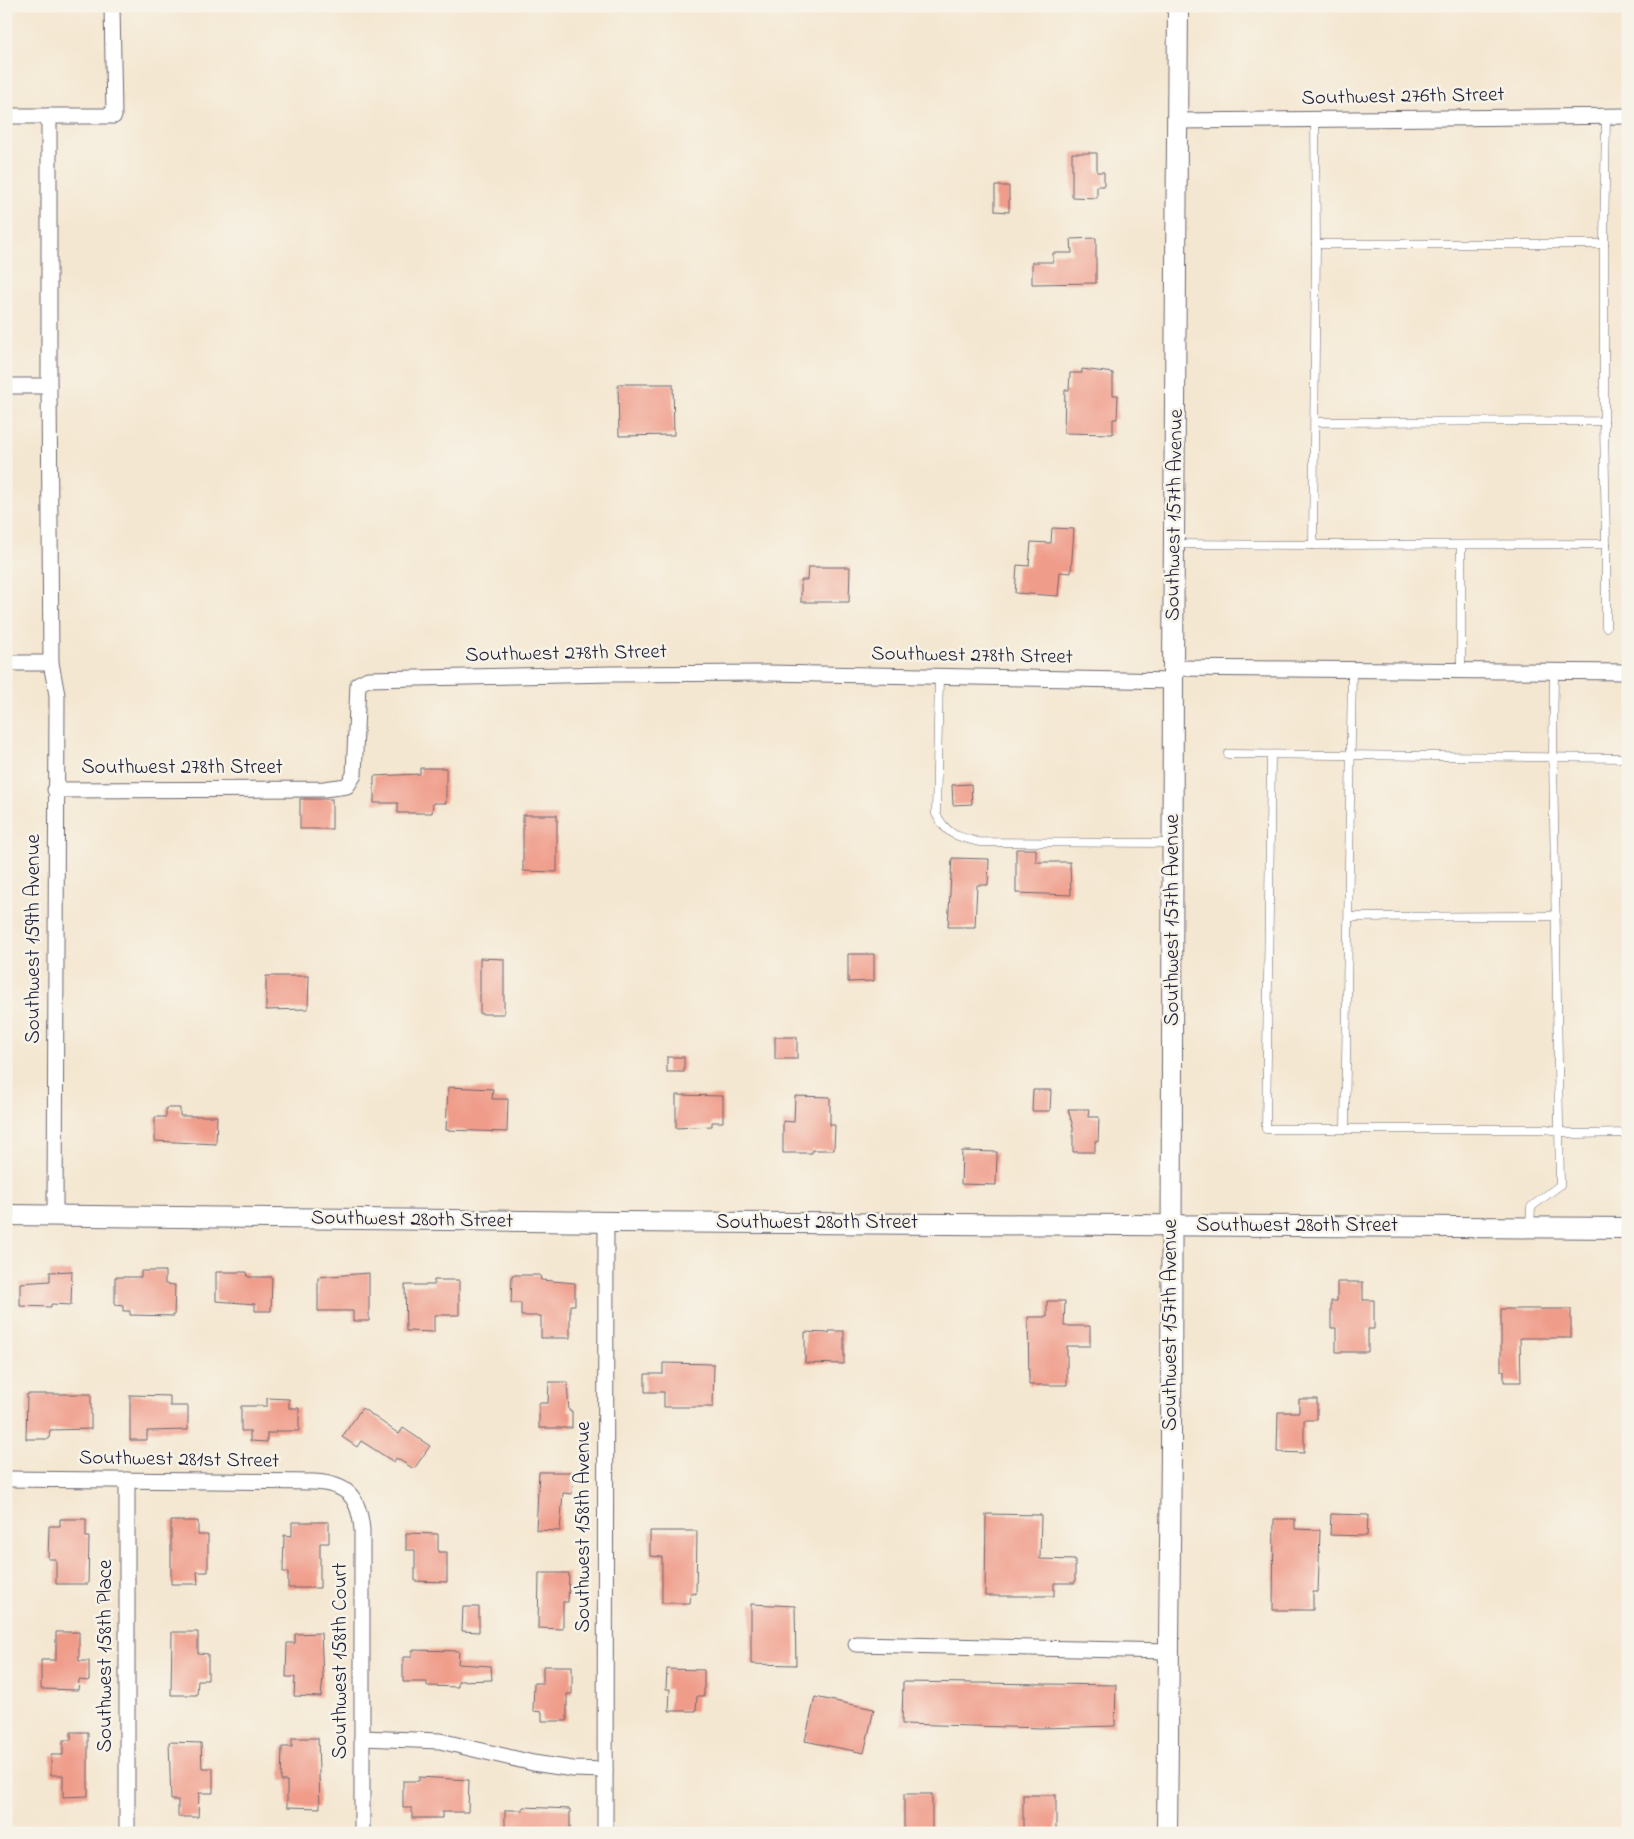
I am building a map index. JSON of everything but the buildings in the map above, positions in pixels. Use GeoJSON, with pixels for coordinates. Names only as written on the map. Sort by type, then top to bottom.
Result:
{"type":"FeatureCollection","features":[{"type":"Feature","properties":{"kind":"street"},"geometry":{"type":"LineString","coordinates":[[6,116],[114,116],[112,6]]}},
{"type":"Feature","properties":{"kind":"street","name":"Southwest 157th Avenue"},"geometry":{"type":"LineString","coordinates":[[1167,1833],[1178,6]]}},
{"type":"Feature","properties":{"kind":"street","name":"Southwest 159th Avenue"},"geometry":{"type":"LineString","coordinates":[[49,116],[51,663],[57,696],[55,790],[55,1216]]}},
{"type":"Feature","properties":{"kind":"street","name":"Southwest 276th Street"},"geometry":{"type":"LineString","coordinates":[[1178,121],[1628,116]]}},
{"type":"Feature","properties":{"kind":"street"},"geometry":{"type":"LineString","coordinates":[[6,386],[50,386]]}},
{"type":"Feature","properties":{"kind":"street"},"geometry":{"type":"LineString","coordinates":[[6,662],[51,663]]}},
{"type":"Feature","properties":{"kind":"street","name":"Southwest 278th Street"},"geometry":{"type":"LineString","coordinates":[[55,790],[324,789],[347,786],[354,776],[358,684],[368,679],[750,673],[939,678],[1173,675],[1352,670],[1628,672]]}},
{"type":"Feature","properties":{"kind":"street","name":"Southwest 280th Street"},"geometry":{"type":"LineString","coordinates":[[6,1215],[606,1222],[1628,1228]]}},
{"type":"Feature","properties":{"kind":"street","name":"Southwest 158th Avenue"},"geometry":{"type":"LineString","coordinates":[[604,1833],[606,1222]]}},
{"type":"Feature","properties":{"kind":"street","name":"Southwest 281st Street"},"geometry":{"type":"LineString","coordinates":[[6,1479],[323,1483],[349,1492]]}},
{"type":"Feature","properties":{"kind":"street","name":"Southwest 158th Place"},"geometry":{"type":"LineString","coordinates":[[127,1480],[127,1833]]}},
{"type":"Feature","properties":{"kind":"street","name":"Southwest 158th Court"},"geometry":{"type":"LineString","coordinates":[[349,1492],[358,1506],[362,1530],[362,1833]]}},
{"type":"Feature","properties":{"kind":"street"},"geometry":{"type":"LineString","coordinates":[[856,1644],[1169,1651]]}},
{"type":"Feature","properties":{"kind":"street"},"geometry":{"type":"LineString","coordinates":[[362,1738],[440,1741],[542,1764],[605,1770]]}},
{"type":"Feature","properties":{"kind":"lane"},"geometry":{"type":"LineString","coordinates":[[1606,116],[1604,244],[1606,627]]}},
{"type":"Feature","properties":{"kind":"lane"},"geometry":{"type":"LineString","coordinates":[[1313,545],[1316,244],[1315,119]]}},
{"type":"Feature","properties":{"kind":"lane"},"geometry":{"type":"LineString","coordinates":[[1316,244],[1604,244]]}},
{"type":"Feature","properties":{"kind":"lane"},"geometry":{"type":"LineString","coordinates":[[1315,422],[1604,421]]}},
{"type":"Feature","properties":{"kind":"lane"},"geometry":{"type":"LineString","coordinates":[[1174,544],[1606,544]]}},
{"type":"Feature","properties":{"kind":"lane"},"geometry":{"type":"LineString","coordinates":[[1461,545],[1461,671]]}},
{"type":"Feature","properties":{"kind":"lane"},"geometry":{"type":"LineString","coordinates":[[1346,1129],[1352,670]]}},
{"type":"Feature","properties":{"kind":"lane"},"geometry":{"type":"LineString","coordinates":[[1530,1226],[1531,1207],[1560,1185],[1553,757],[1554,671]]}},
{"type":"Feature","properties":{"kind":"lane"},"geometry":{"type":"LineString","coordinates":[[939,678],[936,814],[944,829],[961,837],[979,842],[1173,843]]}},
{"type":"Feature","properties":{"kind":"lane"},"geometry":{"type":"LineString","coordinates":[[1228,754],[1628,758]]}},
{"type":"Feature","properties":{"kind":"lane"},"geometry":{"type":"LineString","coordinates":[[1270,754],[1266,1129],[1546,1129],[1576,1134],[1628,1133]]}},
{"type":"Feature","properties":{"kind":"lane"},"geometry":{"type":"LineString","coordinates":[[1349,917],[1556,916]]}}]}
